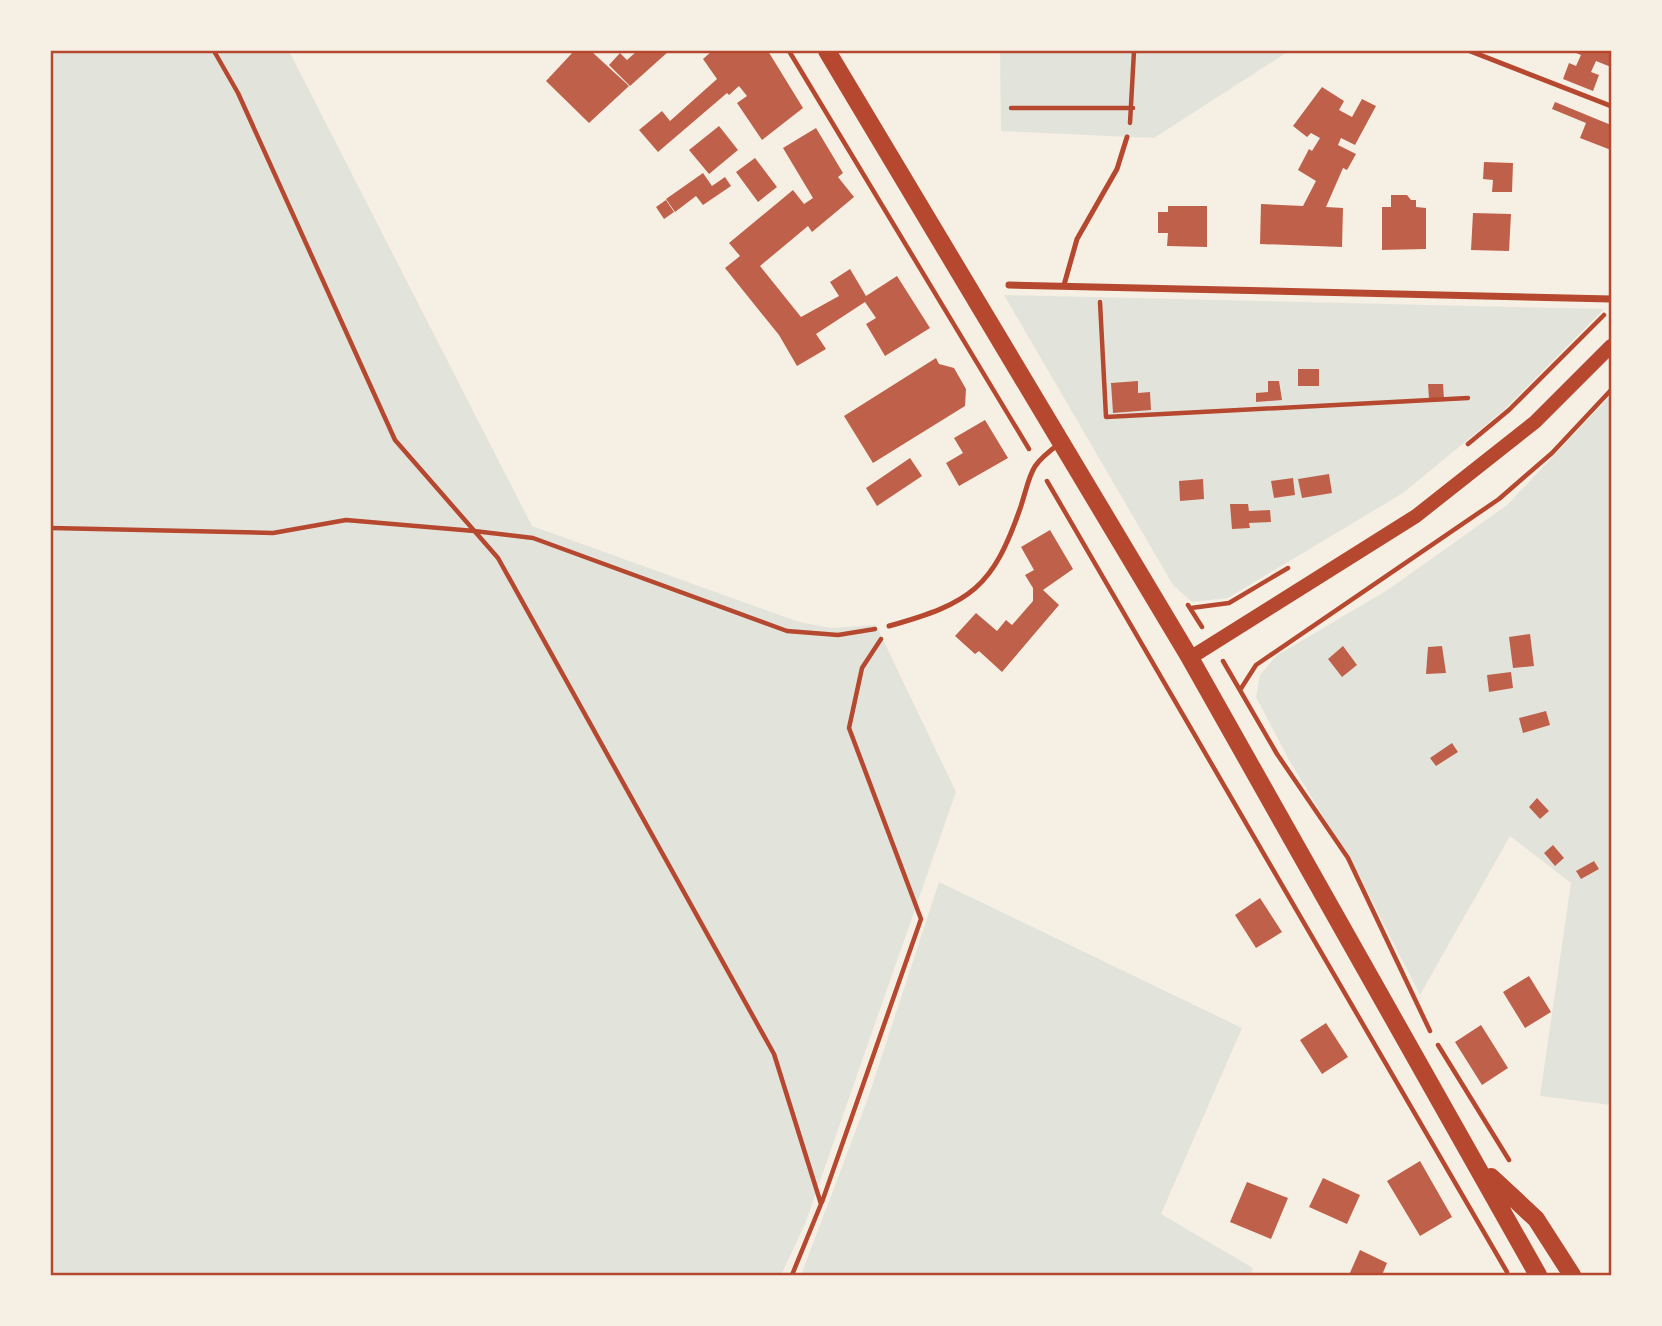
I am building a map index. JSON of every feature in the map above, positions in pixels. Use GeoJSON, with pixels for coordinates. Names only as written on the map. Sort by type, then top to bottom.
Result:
{"type":"FeatureCollection","features":[{"type":"Feature","properties":{"kind":"main road"},"geometry":{"type":"LineString","coordinates":[[827,51],[1190,658],[1479,1165],[1538,1275]]}},
{"type":"Feature","properties":{"kind":"main road"},"geometry":{"type":"LineString","coordinates":[[1190,658],[1416,516],[1535,422],[1611,346]]}},
{"type":"Feature","properties":{"kind":"main road"},"geometry":{"type":"LineString","coordinates":[[1479,1165],[1535,1219],[1572,1275]]}},
{"type":"Feature","properties":{"kind":"street"},"geometry":{"type":"LineString","coordinates":[[1009,285],[1611,299]]}},
{"type":"Feature","properties":{"kind":"lane"},"geometry":{"type":"LineString","coordinates":[[1470,51],[1611,106]]}},
{"type":"Feature","properties":{"kind":"lane"},"geometry":{"type":"LineString","coordinates":[[1064,285],[1077,239],[1117,169],[1127,136]]}},
{"type":"Feature","properties":{"kind":"lane"},"geometry":{"type":"LineString","coordinates":[[889,626],[932,614],[971,594],[986,581],[997,565],[1014,527],[1035,461],[1062,442]]}},
{"type":"Feature","properties":{"kind":"path"},"geometry":{"type":"LineString","coordinates":[[214,51],[237,93],[396,440],[498,558],[774,1054],[821,1204]]}},
{"type":"Feature","properties":{"kind":"path"},"geometry":{"type":"LineString","coordinates":[[789,51],[963,335],[1508,1275]]}},
{"type":"Feature","properties":{"kind":"path"},"geometry":{"type":"LineString","coordinates":[[1127,136],[1133,108],[1135,51]]}},
{"type":"Feature","properties":{"kind":"path"},"geometry":{"type":"LineString","coordinates":[[1012,108],[1133,108]]}},
{"type":"Feature","properties":{"kind":"path"},"geometry":{"type":"LineString","coordinates":[[1100,287],[1106,417],[1468,398]]}},
{"type":"Feature","properties":{"kind":"path"},"geometry":{"type":"LineString","coordinates":[[1457,453],[1508,410],[1611,307]]}},
{"type":"Feature","properties":{"kind":"path"},"geometry":{"type":"LineString","coordinates":[[1240,690],[1256,665],[1499,499],[1552,453],[1611,390]]}},
{"type":"Feature","properties":{"kind":"path"},"geometry":{"type":"LineString","coordinates":[[51,528],[273,533],[346,520],[474,531],[533,538],[787,631],[838,635],[889,626]]}},
{"type":"Feature","properties":{"kind":"path"},"geometry":{"type":"LineString","coordinates":[[1206,633],[1191,608],[1229,603],[1300,561]]}},
{"type":"Feature","properties":{"kind":"path"},"geometry":{"type":"LineString","coordinates":[[792,1275],[821,1204],[921,919],[849,728],[862,668],[889,626]]}},
{"type":"Feature","properties":{"kind":"path"},"geometry":{"type":"LineString","coordinates":[[1220,656],[1277,754],[1348,858],[1432,1035],[1516,1172]]}},
{"type":"Feature","properties":{"kind":"shaded area"},"geometry":{"type":"Polygon","coordinates":[[[51,51],[289,51],[532,526],[799,622],[831,628],[876,625],[956,792],[805,1224],[781,1275],[51,1275],[51,51]]]}},
{"type":"Feature","properties":{"kind":"shaded area"},"geometry":{"type":"Polygon","coordinates":[[[1000,51],[1289,51],[1154,138],[1001,131],[1000,51]]]}},
{"type":"Feature","properties":{"kind":"shaded area"},"geometry":{"type":"Polygon","coordinates":[[[1004,295],[1604,309],[1505,409],[1403,493],[1228,598],[1192,602],[1173,585],[1004,295]]]}},
{"type":"Feature","properties":{"kind":"shaded area"},"geometry":{"type":"Polygon","coordinates":[[[1611,395],[1611,1105],[1540,1096],[1571,883],[1510,836],[1420,995],[1359,875],[1289,760],[1256,697],[1260,675],[1276,656],[1389,589],[1507,505],[1611,395]]]}},
{"type":"Feature","properties":{"kind":"shaded area"},"geometry":{"type":"Polygon","coordinates":[[[939,882],[1242,1028],[1161,1214],[1253,1268],[1250,1275],[801,1275],[868,1098],[939,882]]]}},
{"type":"Feature","properties":{"kind":"building"},"geometry":{"type":"Polygon","coordinates":[[[574,51],[591,51],[629,86],[589,123],[546,81],[574,51]]]}},
{"type":"Feature","properties":{"kind":"building"},"geometry":{"type":"Polygon","coordinates":[[[637,51],[669,51],[630,86],[609,65],[620,53],[627,60],[637,51]]]}},
{"type":"Feature","properties":{"kind":"building"},"geometry":{"type":"Polygon","coordinates":[[[712,51],[768,51],[803,108],[762,140],[737,103],[747,96],[739,86],[729,95],[727,93],[658,152],[639,130],[662,111],[670,121],[717,79],[703,59],[712,51]]]}},
{"type":"Feature","properties":{"kind":"building"},"geometry":{"type":"Polygon","coordinates":[[[1571,51],[1611,51],[1611,67],[1596,61],[1591,72],[1599,75],[1593,91],[1563,79],[1569,63],[1576,66],[1581,55],[1571,51]]]}},
{"type":"Feature","properties":{"kind":"building"},"geometry":{"type":"Polygon","coordinates":[[[1322,87],[1344,101],[1339,110],[1352,117],[1362,99],[1376,106],[1355,145],[1341,138],[1338,145],[1356,154],[1347,170],[1343,168],[1326,207],[1343,208],[1342,247],[1260,244],[1261,204],[1303,206],[1316,181],[1298,170],[1309,149],[1312,151],[1320,138],[1311,133],[1307,137],[1293,126],[1322,87]]]}},
{"type":"Feature","properties":{"kind":"building"},"geometry":{"type":"Polygon","coordinates":[[[1555,102],[1611,125],[1611,150],[1580,138],[1586,123],[1552,109],[1555,102]]]}},
{"type":"Feature","properties":{"kind":"building"},"geometry":{"type":"Polygon","coordinates":[[[719,126],[738,150],[709,174],[689,150],[719,126]]]}},
{"type":"Feature","properties":{"kind":"building"},"geometry":{"type":"Polygon","coordinates":[[[816,128],[843,173],[838,177],[854,197],[812,232],[808,226],[760,266],[801,317],[839,296],[830,282],[850,269],[866,296],[897,276],[930,328],[885,356],[866,324],[876,318],[865,302],[816,334],[826,349],[797,366],[779,335],[725,268],[740,256],[729,243],[793,190],[804,204],[813,198],[783,148],[816,128]]]}},
{"type":"Feature","properties":{"kind":"building"},"geometry":{"type":"Polygon","coordinates":[[[755,158],[777,187],[758,202],[736,172],[755,158]]]}},
{"type":"Feature","properties":{"kind":"building"},"geometry":{"type":"Polygon","coordinates":[[[1484,162],[1513,163],[1512,192],[1492,192],[1493,180],[1483,179],[1484,162]]]}},
{"type":"Feature","properties":{"kind":"building"},"geometry":{"type":"Polygon","coordinates":[[[703,173],[712,186],[725,177],[731,186],[703,205],[696,196],[675,212],[666,199],[703,173]]]}},
{"type":"Feature","properties":{"kind":"building"},"geometry":{"type":"Polygon","coordinates":[[[1391,195],[1407,195],[1411,200],[1416,200],[1416,207],[1426,208],[1426,249],[1382,250],[1382,207],[1391,207],[1391,195]]]}},
{"type":"Feature","properties":{"kind":"building"},"geometry":{"type":"Polygon","coordinates":[[[666,200],[674,212],[664,219],[656,207],[666,200]]]}},
{"type":"Feature","properties":{"kind":"building"},"geometry":{"type":"Polygon","coordinates":[[[1168,206],[1207,206],[1207,247],[1167,246],[1168,233],[1158,233],[1158,212],[1168,212],[1168,206]]]}},
{"type":"Feature","properties":{"kind":"building"},"geometry":{"type":"Polygon","coordinates":[[[1473,213],[1511,214],[1509,251],[1471,250],[1473,213]]]}},
{"type":"Feature","properties":{"kind":"building"},"geometry":{"type":"Polygon","coordinates":[[[936,358],[939,364],[954,368],[966,389],[965,406],[873,463],[844,416],[936,358]]]}},
{"type":"Feature","properties":{"kind":"building"},"geometry":{"type":"Polygon","coordinates":[[[1298,369],[1319,369],[1319,386],[1298,386],[1298,369]]]}},
{"type":"Feature","properties":{"kind":"building"},"geometry":{"type":"Polygon","coordinates":[[[1138,381],[1138,393],[1150,392],[1151,410],[1113,413],[1111,383],[1138,381]]]}},
{"type":"Feature","properties":{"kind":"building"},"geometry":{"type":"Polygon","coordinates":[[[1268,381],[1279,381],[1282,400],[1256,402],[1256,393],[1268,392],[1268,381]]]}},
{"type":"Feature","properties":{"kind":"building"},"geometry":{"type":"Polygon","coordinates":[[[1428,384],[1443,384],[1444,399],[1429,399],[1428,384]]]}},
{"type":"Feature","properties":{"kind":"building"},"geometry":{"type":"Polygon","coordinates":[[[985,420],[1008,458],[959,486],[946,463],[963,453],[954,438],[985,420]]]}},
{"type":"Feature","properties":{"kind":"building"},"geometry":{"type":"Polygon","coordinates":[[[910,458],[922,476],[877,506],[866,488],[910,458]]]}},
{"type":"Feature","properties":{"kind":"building"},"geometry":{"type":"Polygon","coordinates":[[[1329,474],[1332,493],[1302,498],[1298,479],[1329,474]]]}},
{"type":"Feature","properties":{"kind":"building"},"geometry":{"type":"Polygon","coordinates":[[[1293,478],[1295,495],[1274,498],[1271,481],[1293,478]]]}},
{"type":"Feature","properties":{"kind":"building"},"geometry":{"type":"Polygon","coordinates":[[[1203,479],[1204,499],[1180,501],[1179,481],[1203,479]]]}},
{"type":"Feature","properties":{"kind":"building"},"geometry":{"type":"Polygon","coordinates":[[[1230,504],[1248,504],[1249,511],[1270,510],[1271,522],[1249,523],[1250,528],[1232,529],[1230,504]]]}},
{"type":"Feature","properties":{"kind":"building"},"geometry":{"type":"Polygon","coordinates":[[[1050,530],[1073,569],[1043,590],[1059,605],[1002,672],[979,651],[975,654],[955,636],[976,613],[997,631],[1006,620],[1012,625],[1033,601],[1033,588],[1025,575],[1034,570],[1021,547],[1050,530]]]}},
{"type":"Feature","properties":{"kind":"building"},"geometry":{"type":"Polygon","coordinates":[[[1530,634],[1534,666],[1513,668],[1509,637],[1530,634]]]}},
{"type":"Feature","properties":{"kind":"building"},"geometry":{"type":"Polygon","coordinates":[[[1343,646],[1357,665],[1342,677],[1328,659],[1343,646]]]}},
{"type":"Feature","properties":{"kind":"building"},"geometry":{"type":"Polygon","coordinates":[[[1442,646],[1446,673],[1426,674],[1428,647],[1442,646]]]}},
{"type":"Feature","properties":{"kind":"building"},"geometry":{"type":"Polygon","coordinates":[[[1511,672],[1513,688],[1489,692],[1487,675],[1511,672]]]}},
{"type":"Feature","properties":{"kind":"building"},"geometry":{"type":"Polygon","coordinates":[[[1546,711],[1550,725],[1523,733],[1519,718],[1546,711]]]}},
{"type":"Feature","properties":{"kind":"building"},"geometry":{"type":"Polygon","coordinates":[[[1452,743],[1458,752],[1436,766],[1430,758],[1452,743]]]}},
{"type":"Feature","properties":{"kind":"building"},"geometry":{"type":"Polygon","coordinates":[[[1537,798],[1549,811],[1540,819],[1529,807],[1537,798]]]}},
{"type":"Feature","properties":{"kind":"building"},"geometry":{"type":"Polygon","coordinates":[[[1553,845],[1564,858],[1555,866],[1544,853],[1553,845]]]}},
{"type":"Feature","properties":{"kind":"building"},"geometry":{"type":"Polygon","coordinates":[[[1594,861],[1599,869],[1581,879],[1576,871],[1594,861]]]}},
{"type":"Feature","properties":{"kind":"building"},"geometry":{"type":"Polygon","coordinates":[[[1260,898],[1282,932],[1256,948],[1235,915],[1260,898]]]}},
{"type":"Feature","properties":{"kind":"building"},"geometry":{"type":"Polygon","coordinates":[[[1529,976],[1551,1012],[1525,1028],[1503,992],[1529,976]]]}},
{"type":"Feature","properties":{"kind":"building"},"geometry":{"type":"Polygon","coordinates":[[[1326,1023],[1348,1057],[1322,1074],[1300,1040],[1326,1023]]]}},
{"type":"Feature","properties":{"kind":"building"},"geometry":{"type":"Polygon","coordinates":[[[1481,1025],[1508,1068],[1482,1085],[1455,1042],[1481,1025]]]}},
{"type":"Feature","properties":{"kind":"building"},"geometry":{"type":"Polygon","coordinates":[[[1420,1161],[1452,1217],[1420,1236],[1387,1181],[1420,1161]]]}},
{"type":"Feature","properties":{"kind":"building"},"geometry":{"type":"Polygon","coordinates":[[[1323,1178],[1360,1195],[1347,1224],[1309,1207],[1323,1178]]]}},
{"type":"Feature","properties":{"kind":"building"},"geometry":{"type":"Polygon","coordinates":[[[1247,1182],[1288,1198],[1271,1239],[1230,1222],[1247,1182]]]}},
{"type":"Feature","properties":{"kind":"building"},"geometry":{"type":"Polygon","coordinates":[[[1360,1250],[1387,1263],[1382,1275],[1349,1275],[1360,1250]]]}}]}
